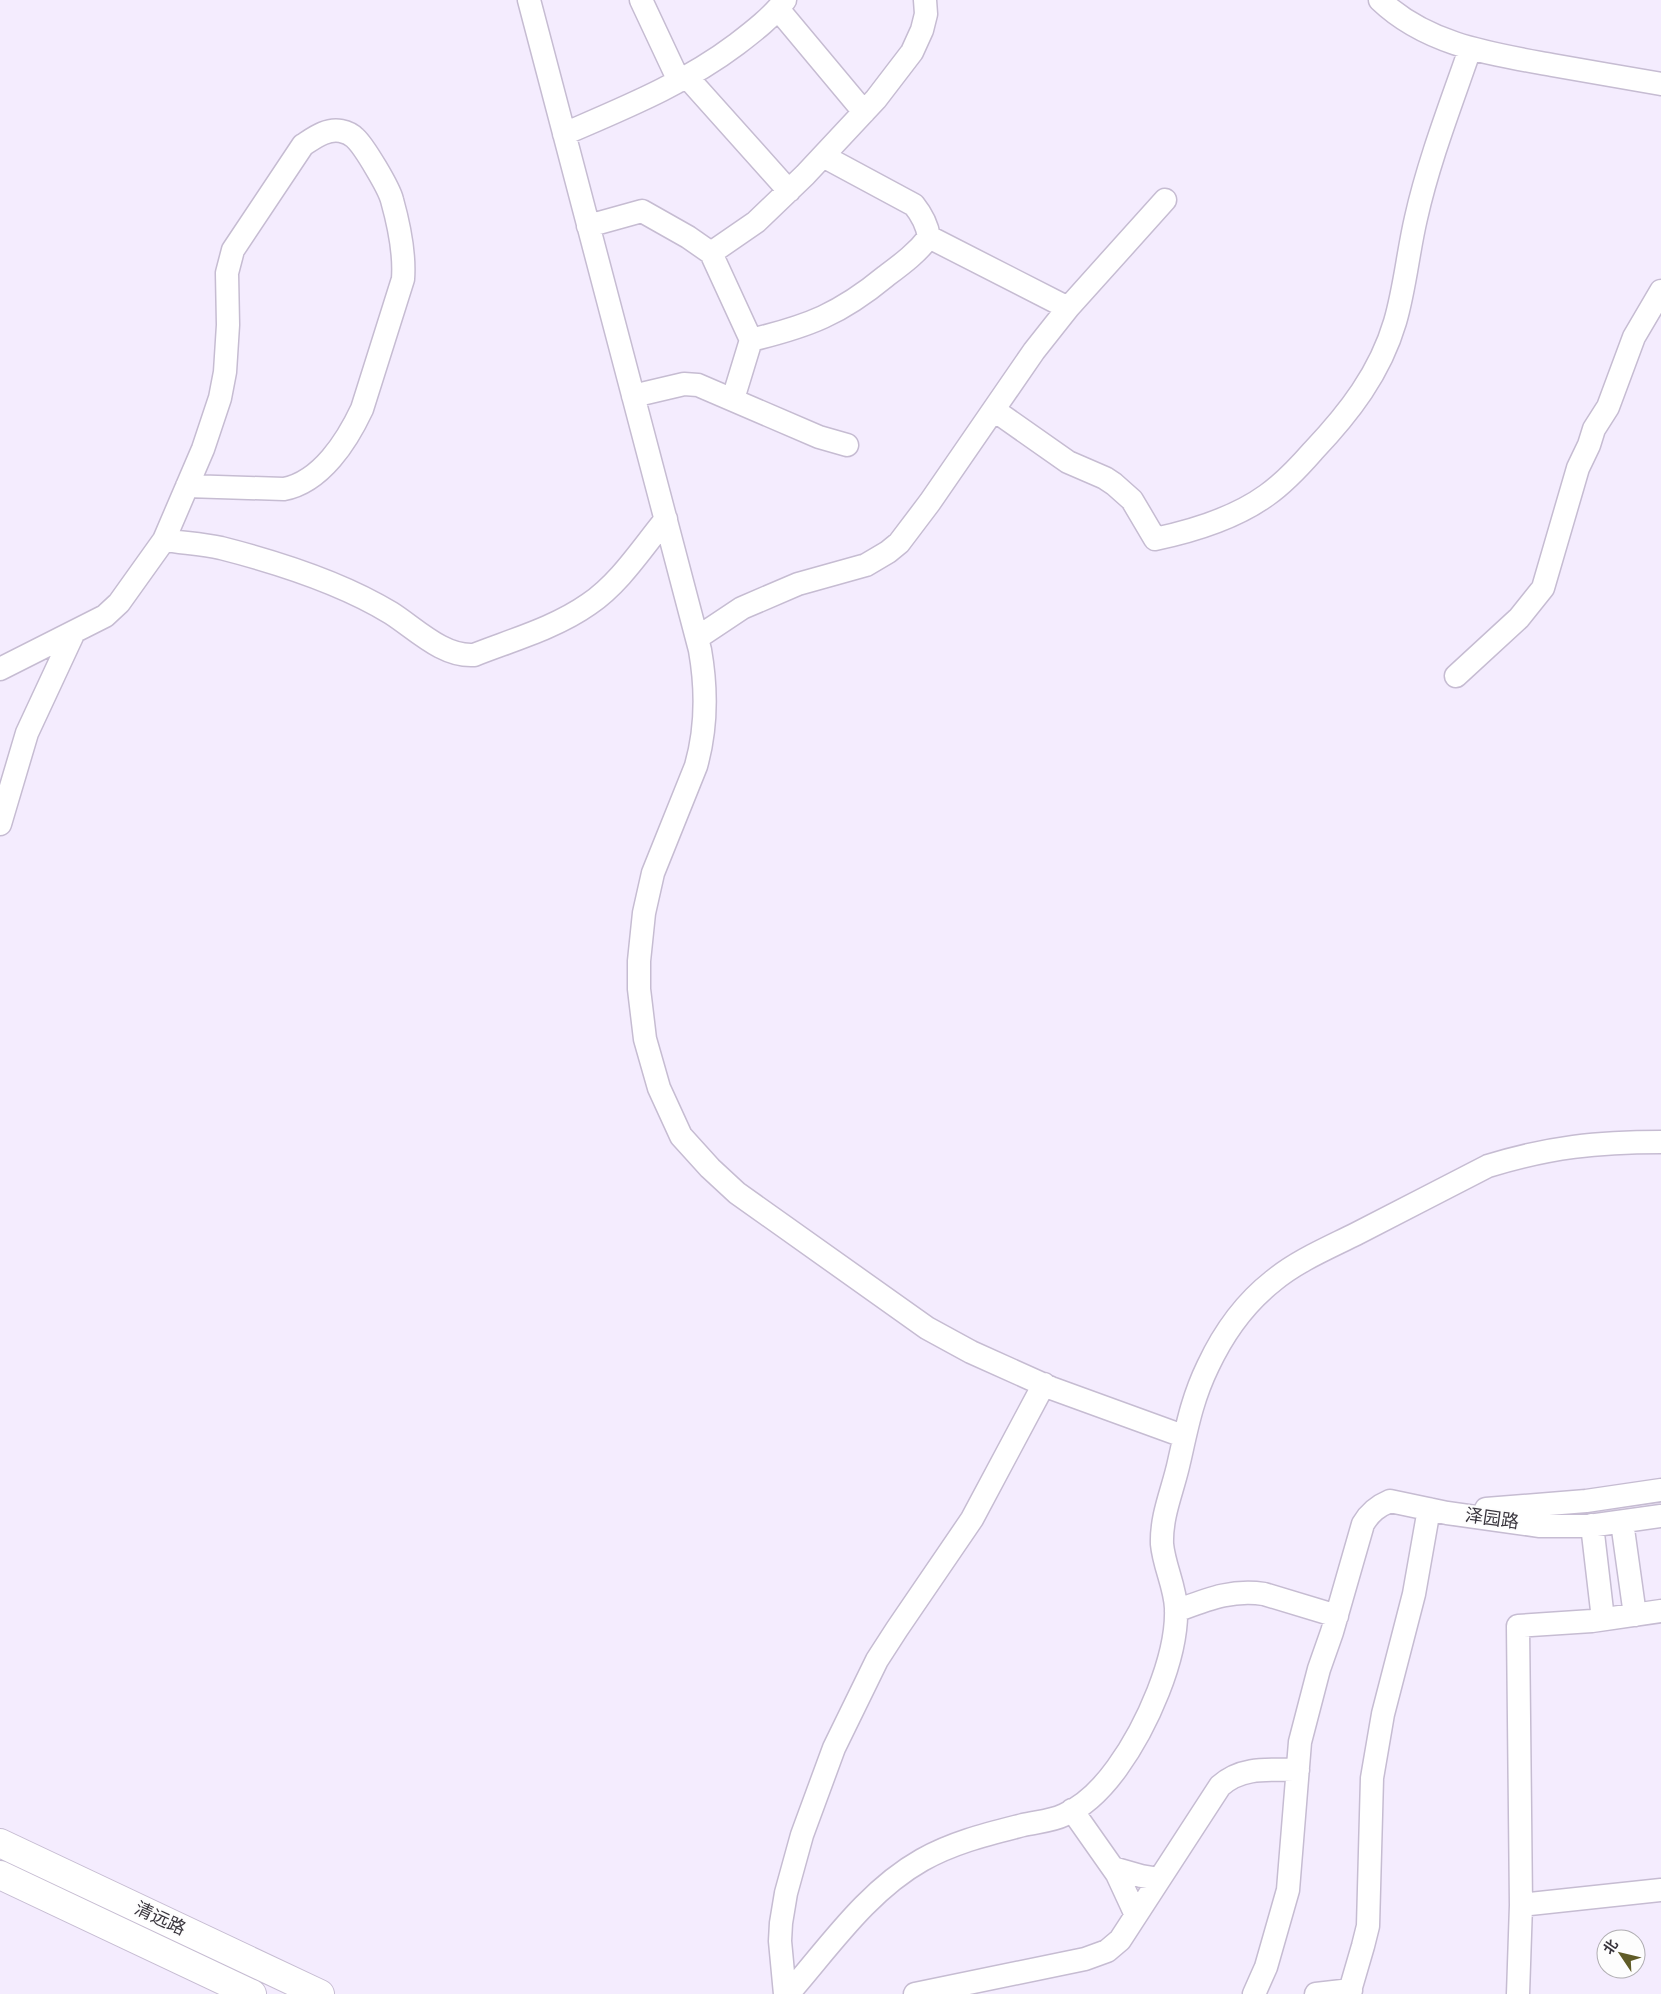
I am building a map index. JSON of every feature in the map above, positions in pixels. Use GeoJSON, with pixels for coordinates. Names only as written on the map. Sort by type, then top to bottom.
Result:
{"type":"FeatureCollection","features":[{"type":"Feature","properties":{"kind":"main road","name":"清远路"},"geometry":{"type":"LineString","coordinates":[[0,1843],[320,1994]]}},
{"type":"Feature","properties":{"kind":"main road","name":"清远路"},"geometry":{"type":"LineString","coordinates":[[0,1875],[252,1994]]}},
{"type":"Feature","properties":{"kind":"street"},"geometry":{"type":"LineString","coordinates":[[529,0],[697,638],[704,675],[706,699],[705,724],[701,749],[696,766],[653,872],[644,913],[639,962],[640,997],[645,1039],[656,1080],[669,1113],[681,1136],[695,1153],[737,1193],[908,1316],[971,1352],[1044,1384],[1183,1436]]}},
{"type":"Feature","properties":{"kind":"street"},"geometry":{"type":"LineString","coordinates":[[641,0],[683,79],[789,191]]}},
{"type":"Feature","properties":{"kind":"street"},"geometry":{"type":"LineString","coordinates":[[711,254],[756,222],[789,191],[876,99],[912,52],[922,30],[926,14],[926,0]]}},
{"type":"Feature","properties":{"kind":"street"},"geometry":{"type":"LineString","coordinates":[[1380,0],[1401,17],[1419,28],[1439,38],[1479,52],[1661,84]]}},
{"type":"Feature","properties":{"kind":"street"},"geometry":{"type":"LineString","coordinates":[[564,134],[661,92],[713,63],[753,32],[782,3],[864,112]]}},
{"type":"Feature","properties":{"kind":"street"},"geometry":{"type":"LineString","coordinates":[[994,410],[1068,462],[1105,478],[1114,484],[1132,500],[1155,539],[1202,526],[1240,511],[1266,496],[1292,475],[1339,423],[1365,388],[1386,345],[1395,321],[1416,217],[1439,137],[1470,49]]}},
{"type":"Feature","properties":{"kind":"street"},"geometry":{"type":"LineString","coordinates":[[0,669],[95,622],[119,604],[164,540],[187,486],[204,449],[220,398],[228,348],[227,272],[233,250],[303,145],[316,136],[332,131],[348,133],[363,147],[392,198],[402,246],[404,271],[362,409],[336,451],[313,474],[292,488],[187,486]]}},
{"type":"Feature","properties":{"kind":"street"},"geometry":{"type":"LineString","coordinates":[[823,156],[914,205],[924,220],[929,237],[1068,308]]}},
{"type":"Feature","properties":{"kind":"street"},"geometry":{"type":"LineString","coordinates":[[697,638],[742,608],[798,584],[866,566],[899,543],[930,502],[1034,351],[1068,308],[1165,200]]}},
{"type":"Feature","properties":{"kind":"street"},"geometry":{"type":"LineString","coordinates":[[588,226],[642,211],[688,237],[711,254],[751,340],[733,399]]}},
{"type":"Feature","properties":{"kind":"street"},"geometry":{"type":"LineString","coordinates":[[751,340],[790,331],[815,322],[839,310],[862,296],[918,252],[929,237]]}},
{"type":"Feature","properties":{"kind":"street"},"geometry":{"type":"LineString","coordinates":[[1456,676],[1519,618],[1543,588],[1578,468],[1594,429],[1608,407],[1634,336],[1661,292]]}},
{"type":"Feature","properties":{"kind":"street"},"geometry":{"type":"LineString","coordinates":[[633,396],[684,384],[707,387],[819,437],[847,445]]}},
{"type":"Feature","properties":{"kind":"street"},"geometry":{"type":"LineString","coordinates":[[164,540],[219,548],[305,574],[361,597],[384,609],[448,650],[474,655],[566,619],[590,603],[619,576],[666,519]]}},
{"type":"Feature","properties":{"kind":"street"},"geometry":{"type":"LineString","coordinates":[[0,824],[28,733],[74,632]]}},
{"type":"Feature","properties":{"kind":"street"},"geometry":{"type":"LineString","coordinates":[[786,1994],[869,1900],[891,1882],[920,1862],[966,1840],[1064,1815],[1092,1796],[1129,1750],[1141,1729],[1166,1667],[1171,1646],[1176,1611],[1174,1592],[1165,1564],[1162,1534],[1165,1509],[1179,1463],[1183,1436],[1198,1387],[1222,1340],[1254,1299],[1273,1281],[1304,1261],[1488,1166],[1527,1154],[1580,1145],[1609,1142],[1661,1142]]}},
{"type":"Feature","properties":{"kind":"street"},"geometry":{"type":"LineString","coordinates":[[786,1994],[780,1941],[786,1893],[807,1818],[834,1748],[877,1660],[972,1519],[1044,1384]]}},
{"type":"Feature","properties":{"kind":"street","name":"泽园路"},"geometry":{"type":"LineString","coordinates":[[1438,1511],[1586,1501],[1661,1490]]}},
{"type":"Feature","properties":{"kind":"street"},"geometry":{"type":"LineString","coordinates":[[1254,1994],[1266,1967],[1288,1890],[1300,1742],[1319,1669],[1337,1616],[1363,1524],[1368,1516],[1382,1504],[1390,1501],[1438,1511],[1383,1714],[1372,1778],[1368,1926],[1350,1992],[1316,1994]]}},
{"type":"Feature","properties":{"kind":"street","name":"泽园路"},"geometry":{"type":"LineString","coordinates":[[1438,1511],[1540,1526],[1592,1525],[1661,1516]]}},
{"type":"Feature","properties":{"kind":"street"},"geometry":{"type":"LineString","coordinates":[[1622,1522],[1635,1615]]}},
{"type":"Feature","properties":{"kind":"street"},"geometry":{"type":"LineString","coordinates":[[1592,1525],[1603,1619]]}},
{"type":"Feature","properties":{"kind":"street"},"geometry":{"type":"LineString","coordinates":[[1176,1611],[1227,1594],[1252,1592],[1337,1616]]}},
{"type":"Feature","properties":{"kind":"street"},"geometry":{"type":"LineString","coordinates":[[1518,1994],[1520,1905],[1518,1626],[1603,1619],[1661,1611]]}},
{"type":"Feature","properties":{"kind":"street"},"geometry":{"type":"LineString","coordinates":[[915,1994],[1096,1956],[1114,1946],[1220,1786],[1235,1775],[1251,1770],[1298,1770]]}},
{"type":"Feature","properties":{"kind":"street"},"geometry":{"type":"LineString","coordinates":[[1072,1810],[1112,1868],[1136,1915]]}},
{"type":"Feature","properties":{"kind":"street"},"geometry":{"type":"LineString","coordinates":[[1112,1868],[1159,1879]]}},
{"type":"Feature","properties":{"kind":"street"},"geometry":{"type":"LineString","coordinates":[[1520,1905],[1661,1890]]}}]}
